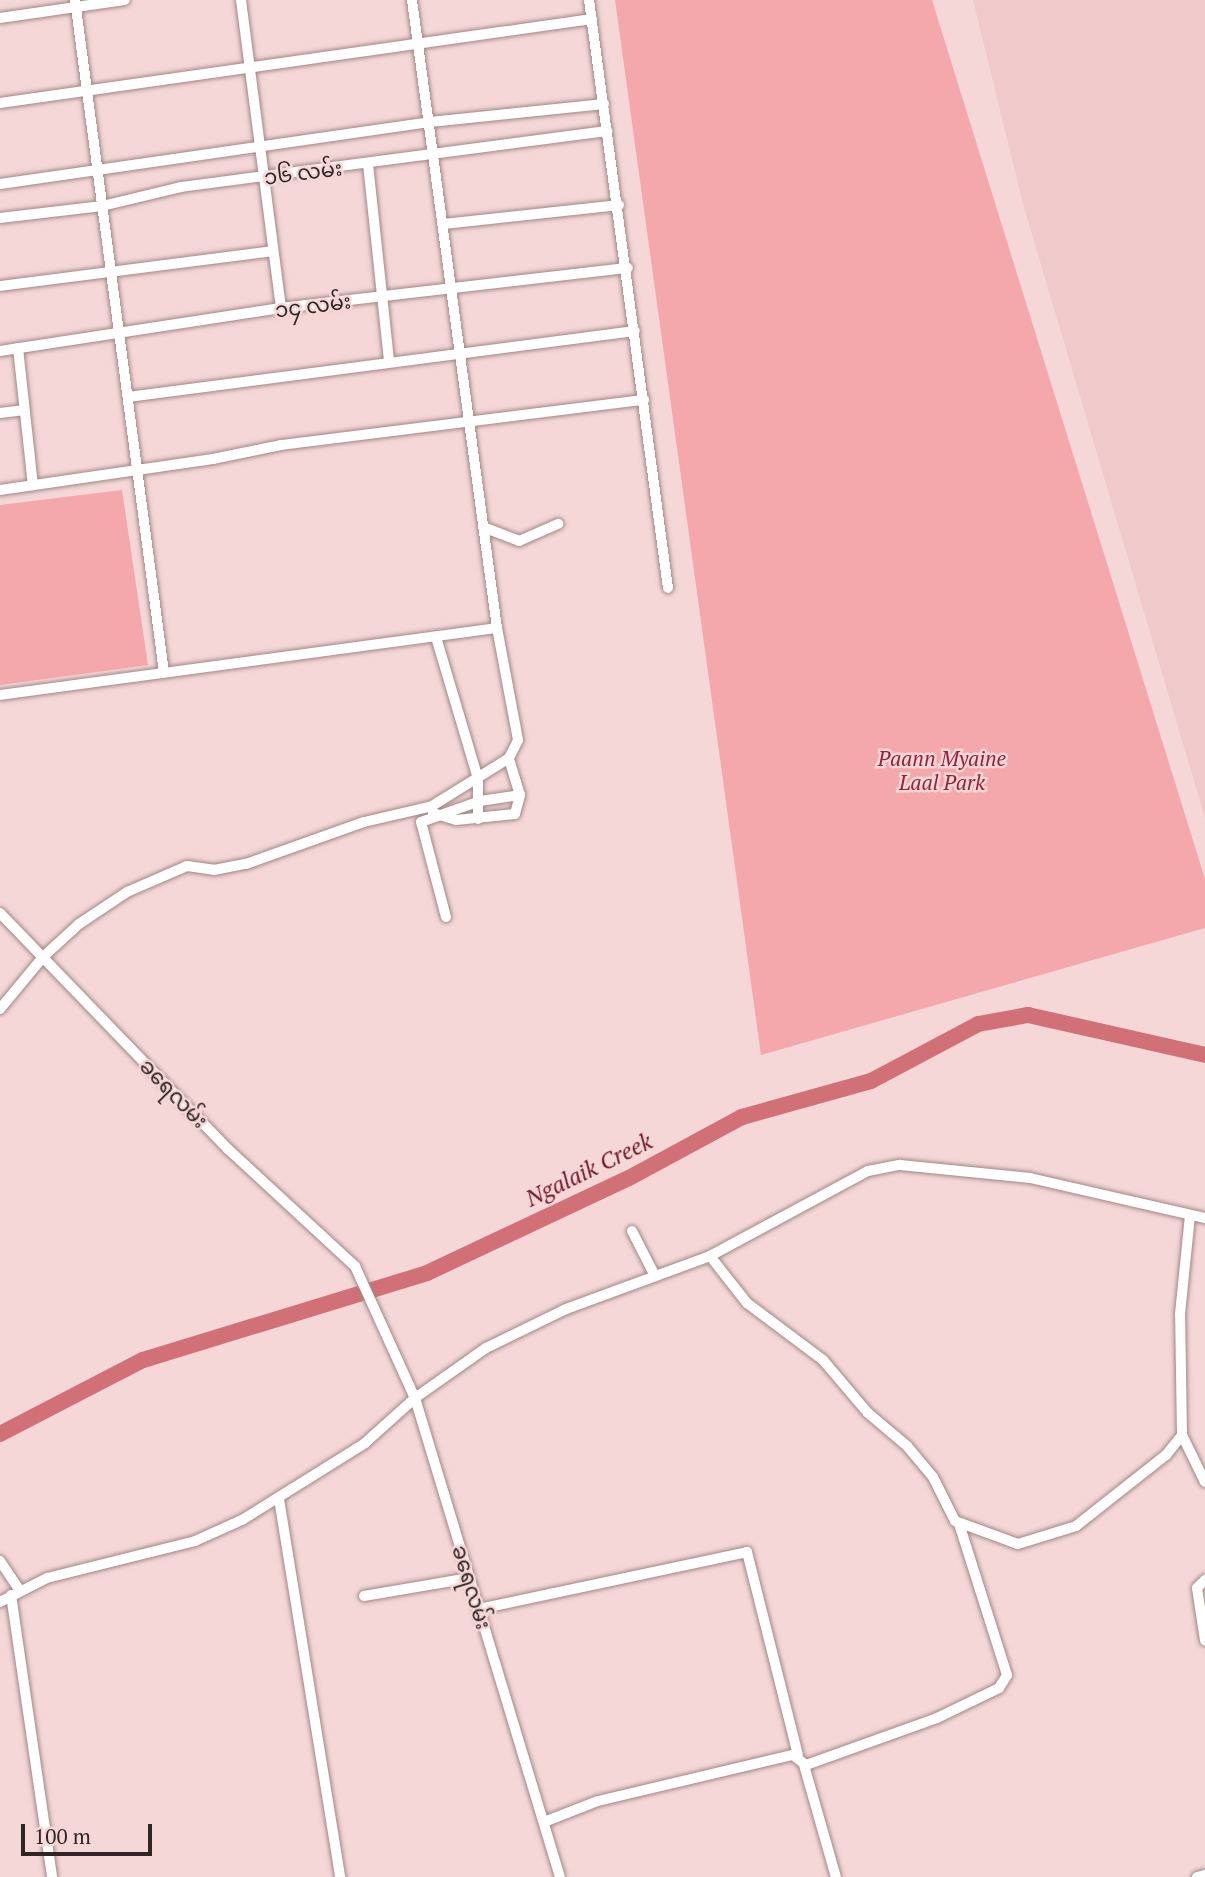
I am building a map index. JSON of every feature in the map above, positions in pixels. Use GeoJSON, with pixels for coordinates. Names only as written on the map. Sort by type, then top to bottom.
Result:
{"type":"FeatureCollection","features":[{"type":"Feature","properties":{"kind":"street"},"geometry":{"type":"LineString","coordinates":[[0,18],[75,4],[125,0]]}},
{"type":"Feature","properties":{"kind":"street"},"geometry":{"type":"LineString","coordinates":[[241,0],[281,308]]}},
{"type":"Feature","properties":{"kind":"street"},"geometry":{"type":"LineString","coordinates":[[412,0],[420,41],[497,628],[519,729],[509,758],[520,795],[515,814],[478,819],[433,810]]}},
{"type":"Feature","properties":{"kind":"street"},"geometry":{"type":"LineString","coordinates":[[589,0],[628,268],[668,588]]}},
{"type":"Feature","properties":{"kind":"street"},"geometry":{"type":"LineString","coordinates":[[75,4],[164,672]]}},
{"type":"Feature","properties":{"kind":"street"},"geometry":{"type":"LineString","coordinates":[[0,103],[420,41],[592,19]]}},
{"type":"Feature","properties":{"kind":"street"},"geometry":{"type":"LineString","coordinates":[[0,184],[429,122],[604,104]]}},
{"type":"Feature","properties":{"kind":"street","name":"၁၆ လမ်း"},"geometry":{"type":"LineString","coordinates":[[0,218],[102,206],[181,187],[607,131]]}},
{"type":"Feature","properties":{"kind":"street"},"geometry":{"type":"LineString","coordinates":[[368,164],[385,296],[389,360]]}},
{"type":"Feature","properties":{"kind":"street"},"geometry":{"type":"LineString","coordinates":[[444,224],[619,205]]}},
{"type":"Feature","properties":{"kind":"street"},"geometry":{"type":"LineString","coordinates":[[0,286],[273,251]]}},
{"type":"Feature","properties":{"kind":"street","name":"၁၄ လမ်း"},"geometry":{"type":"LineString","coordinates":[[0,351],[120,335],[281,308],[628,268]]}},
{"type":"Feature","properties":{"kind":"street"},"geometry":{"type":"LineString","coordinates":[[128,397],[389,360],[635,331]]}},
{"type":"Feature","properties":{"kind":"street"},"geometry":{"type":"LineString","coordinates":[[18,348],[33,485]]}},
{"type":"Feature","properties":{"kind":"street"},"geometry":{"type":"LineString","coordinates":[[0,490],[281,445],[644,400]]}},
{"type":"Feature","properties":{"kind":"street"},"geometry":{"type":"LineString","coordinates":[[0,413],[23,410]]}},
{"type":"Feature","properties":{"kind":"street"},"geometry":{"type":"LineString","coordinates":[[483,527],[519,541],[558,524]]}},
{"type":"Feature","properties":{"kind":"street"},"geometry":{"type":"LineString","coordinates":[[0,695],[497,628]]}},
{"type":"Feature","properties":{"kind":"street"},"geometry":{"type":"LineString","coordinates":[[436,636],[478,779],[478,819]]}},
{"type":"Feature","properties":{"kind":"street"},"geometry":{"type":"LineString","coordinates":[[446,917],[420,825],[433,810],[509,758]]}},
{"type":"Feature","properties":{"kind":"street"},"geometry":{"type":"LineString","coordinates":[[0,1009],[43,957],[109,902],[187,866],[214,870],[246,864],[364,822],[520,795]]}},
{"type":"Feature","properties":{"kind":"street","name":"ခရေလမ်း"},"geometry":{"type":"LineString","coordinates":[[0,913],[228,1149],[355,1266],[415,1398],[561,1877]]}},
{"type":"Feature","properties":{"kind":"street"},"geometry":{"type":"LineString","coordinates":[[0,1602],[15,1592],[195,1541],[279,1499],[365,1443],[415,1398],[486,1348],[566,1310],[709,1256],[857,1177],[900,1165],[1030,1178],[1205,1218]]}},
{"type":"Feature","properties":{"kind":"street"},"geometry":{"type":"LineString","coordinates":[[1189,1216],[1180,1314],[1182,1435],[1205,1482]]}},
{"type":"Feature","properties":{"kind":"street"},"geometry":{"type":"LineString","coordinates":[[632,1231],[655,1276]]}},
{"type":"Feature","properties":{"kind":"street"},"geometry":{"type":"LineString","coordinates":[[544,1822],[598,1801],[801,1760],[937,1718],[1003,1684],[1007,1675],[959,1524],[933,1476],[907,1446],[868,1413],[822,1360],[747,1303],[709,1256]]}},
{"type":"Feature","properties":{"kind":"street"},"geometry":{"type":"LineString","coordinates":[[959,1524],[1018,1544],[1076,1526],[1166,1455],[1182,1435]]}},
{"type":"Feature","properties":{"kind":"street"},"geometry":{"type":"LineString","coordinates":[[279,1499],[340,1877]]}},
{"type":"Feature","properties":{"kind":"street"},"geometry":{"type":"LineString","coordinates":[[479,1609],[747,1552],[801,1760],[836,1877]]}},
{"type":"Feature","properties":{"kind":"street"},"geometry":{"type":"LineString","coordinates":[[0,1562],[15,1592],[52,1877]]}},
{"type":"Feature","properties":{"kind":"street"},"geometry":{"type":"LineString","coordinates":[[364,1596],[469,1577]]}},
{"type":"Feature","properties":{"kind":"street"},"geometry":{"type":"LineString","coordinates":[[1205,1580],[1197,1588],[1205,1640]]}},
{"type":"Feature","properties":{"kind":"street"},"geometry":{"type":"LineString","coordinates":[[1196,1877],[1205,1875]]}},
{"type":"Feature","properties":{"kind":"shaded area"},"geometry":{"type":"Polygon","coordinates":[[[973,0],[1205,0],[1205,818],[1023,204],[973,0]]]}},
{"type":"Feature","properties":{"kind":"green space","name":"Paann Myaine Laal Park"},"geometry":{"type":"Polygon","coordinates":[[[615,0],[932,0],[1205,879],[1205,928],[761,1055],[615,0]]]}},
{"type":"Feature","properties":{"kind":"green space"},"geometry":{"type":"Polygon","coordinates":[[[122,490],[148,665],[0,685],[0,505],[122,490]]]}},
{"type":"Feature","properties":{"kind":"waterway","name":"Ngalaik Creek"},"geometry":{"type":"LineString","coordinates":[[0,1434],[143,1360],[427,1273],[629,1178],[742,1117],[871,1081],[978,1024],[1028,1015],[1205,1055]]}}]}
